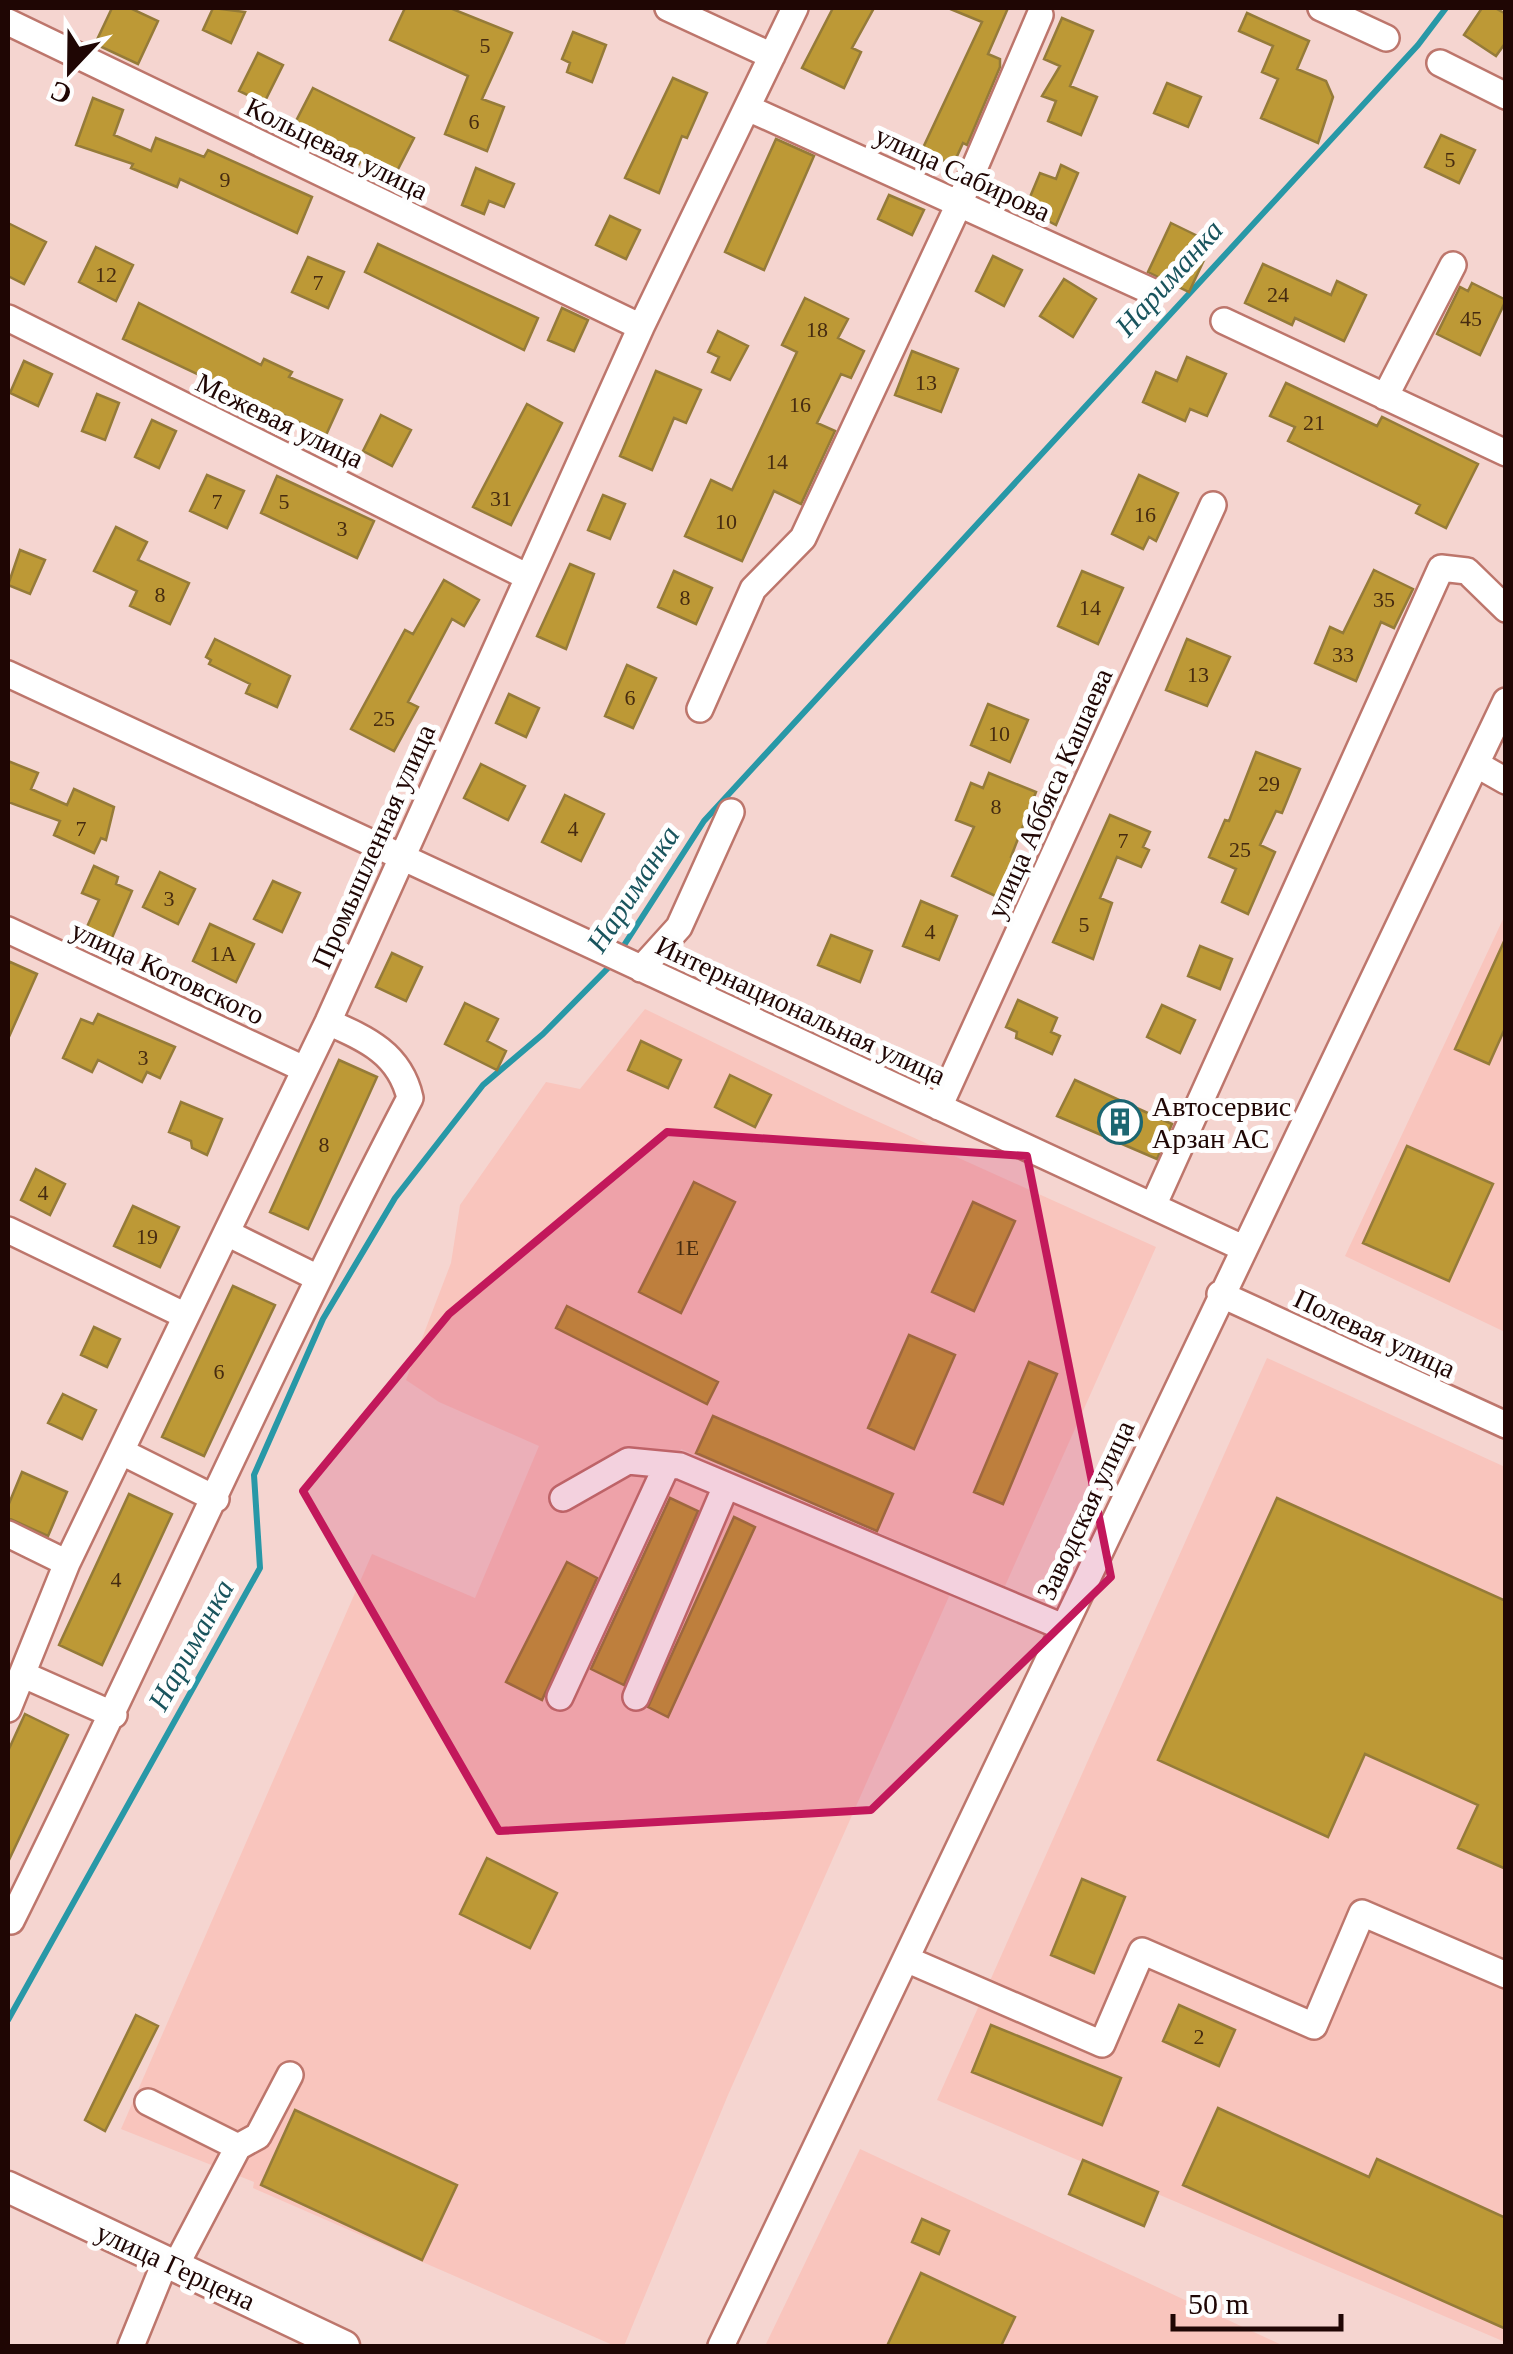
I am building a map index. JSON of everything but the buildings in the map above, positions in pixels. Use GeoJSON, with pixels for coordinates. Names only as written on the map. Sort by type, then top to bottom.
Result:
{"type":"FeatureCollection","features":[{"type":"Feature","properties":{"kind":"main road","name":"улица Герцена"},"geometry":{"type":"LineString","coordinates":[[8,2187],[344,2346]]}},
{"type":"Feature","properties":{"kind":"street"},"geometry":{"type":"LineString","coordinates":[[668,8],[772,56]]}},
{"type":"Feature","properties":{"kind":"street","name":"Промышленная улица"},"geometry":{"type":"LineString","coordinates":[[8,1709],[67,1563],[328,1022],[526,576],[641,327],[796,8]]}},
{"type":"Feature","properties":{"kind":"street"},"geometry":{"type":"LineString","coordinates":[[1321,8],[1386,38]]}},
{"type":"Feature","properties":{"kind":"street"},"geometry":{"type":"LineString","coordinates":[[700,709],[754,590],[803,538],[959,204],[1040,15]]}},
{"type":"Feature","properties":{"kind":"street","name":"Кольцевая улица"},"geometry":{"type":"LineString","coordinates":[[8,22],[641,327]]}},
{"type":"Feature","properties":{"kind":"street"},"geometry":{"type":"LineString","coordinates":[[1440,63],[1506,96]]}},
{"type":"Feature","properties":{"kind":"street","name":"улица Сабирова"},"geometry":{"type":"LineString","coordinates":[[748,108],[1153,292]]}},
{"type":"Feature","properties":{"kind":"street"},"geometry":{"type":"LineString","coordinates":[[1386,397],[1453,266]]}},
{"type":"Feature","properties":{"kind":"street","name":"Межевая улица"},"geometry":{"type":"LineString","coordinates":[[8,318],[526,576]]}},
{"type":"Feature","properties":{"kind":"street"},"geometry":{"type":"LineString","coordinates":[[1224,321],[1506,454]]}},
{"type":"Feature","properties":{"kind":"street","name":"улица Аббяса Кашаева"},"geometry":{"type":"LineString","coordinates":[[939,1107],[1213,505]]}},
{"type":"Feature","properties":{"kind":"street"},"geometry":{"type":"LineString","coordinates":[[1153,1206],[1441,568],[1467,571],[1506,609]]}},
{"type":"Feature","properties":{"kind":"street","name":"Интернациональная улица"},"geometry":{"type":"LineString","coordinates":[[8,674],[1243,1248]]}},
{"type":"Feature","properties":{"kind":"street","name":"Заводская улица"},"geometry":{"type":"LineString","coordinates":[[721,2346],[1506,701]]}},
{"type":"Feature","properties":{"kind":"street"},"geometry":{"type":"LineString","coordinates":[[1476,764],[1506,781]]}},
{"type":"Feature","properties":{"kind":"street"},"geometry":{"type":"LineString","coordinates":[[641,969],[679,928],[731,812]]}},
{"type":"Feature","properties":{"kind":"street","name":"улица Котовского"},"geometry":{"type":"LineString","coordinates":[[8,930],[304,1069]]}},
{"type":"Feature","properties":{"kind":"street"},"geometry":{"type":"LineString","coordinates":[[8,1920],[11,1921],[114,1715],[316,1277],[410,1098],[404,1073],[364,1038],[328,1022]]}},
{"type":"Feature","properties":{"kind":"street"},"geometry":{"type":"LineString","coordinates":[[8,1230],[186,1316]]}},
{"type":"Feature","properties":{"kind":"street"},"geometry":{"type":"LineString","coordinates":[[227,1233],[316,1277]]}},
{"type":"Feature","properties":{"kind":"street","name":"Полевая улица"},"geometry":{"type":"LineString","coordinates":[[1220,1294],[1506,1426]]}},
{"type":"Feature","properties":{"kind":"street"},"geometry":{"type":"LineString","coordinates":[[122,1452],[216,1499]]}},
{"type":"Feature","properties":{"kind":"street"},"geometry":{"type":"LineString","coordinates":[[563,1498],[628,1461],[667,1465],[726,1486],[1063,1628]]}},
{"type":"Feature","properties":{"kind":"street"},"geometry":{"type":"LineString","coordinates":[[560,1697],[667,1465]]}},
{"type":"Feature","properties":{"kind":"street"},"geometry":{"type":"LineString","coordinates":[[636,1697],[726,1486]]}},
{"type":"Feature","properties":{"kind":"street"},"geometry":{"type":"LineString","coordinates":[[8,1534],[67,1563]]}},
{"type":"Feature","properties":{"kind":"street"},"geometry":{"type":"LineString","coordinates":[[24,1674],[114,1715]]}},
{"type":"Feature","properties":{"kind":"street"},"geometry":{"type":"LineString","coordinates":[[906,1959],[1102,2044],[1142,1951],[1314,2026],[1362,1913],[1506,1975]]}},
{"type":"Feature","properties":{"kind":"street"},"geometry":{"type":"LineString","coordinates":[[131,2346],[171,2263],[238,2147],[258,2136],[290,2075]]}},
{"type":"Feature","properties":{"kind":"street"},"geometry":{"type":"LineString","coordinates":[[148,2102],[238,2147]]}},
{"type":"Feature","properties":{"kind":"highlighted area"},"geometry":{"type":"Polygon","coordinates":[[[667,1132],[1027,1156],[1111,1577],[871,1810],[499,1831],[303,1491],[449,1314],[667,1132]]]}},
{"type":"Feature","properties":{"kind":"shaded area"},"geometry":{"type":"Polygon","coordinates":[[[1505,915],[1505,1332],[1345,1256],[1505,915]]]}},
{"type":"Feature","properties":{"kind":"shaded area"},"geometry":{"type":"Polygon","coordinates":[[[645,1009],[848,1108],[1156,1247],[1005,1586],[681,1449],[672,1468],[951,1592],[728,2095],[624,2346],[615,2346],[253,2188],[254,2182],[121,2129],[372,1554],[475,1598],[539,1446],[439,1402],[406,1380],[451,1263],[460,1205],[546,1082],[580,1089],[645,1009]]]}},
{"type":"Feature","properties":{"kind":"shaded area"},"geometry":{"type":"Polygon","coordinates":[[[1267,1358],[1505,1467],[1505,2342],[937,2100],[1267,1358]]]}},
{"type":"Feature","properties":{"kind":"shaded area"},"geometry":{"type":"Polygon","coordinates":[[[860,2149],[1284,2346],[765,2346],[860,2149]]]}},
{"type":"Feature","properties":{"kind":"waterway","name":"Нариманка"},"geometry":{"type":"LineString","coordinates":[[619,953],[704,821],[1418,45],[1446,8]]}},
{"type":"Feature","properties":{"kind":"waterway","name":"Нариманка"},"geometry":{"type":"LineString","coordinates":[[8,2020],[260,1568],[254,1475],[323,1319],[395,1198],[483,1085],[543,1034],[612,964]]}},
{"type":"Feature","properties":{"kind":"place","name":"Автосервис Арзан АС"},"geometry":{"type":"Point","coordinates":[1120,1122]}}]}
